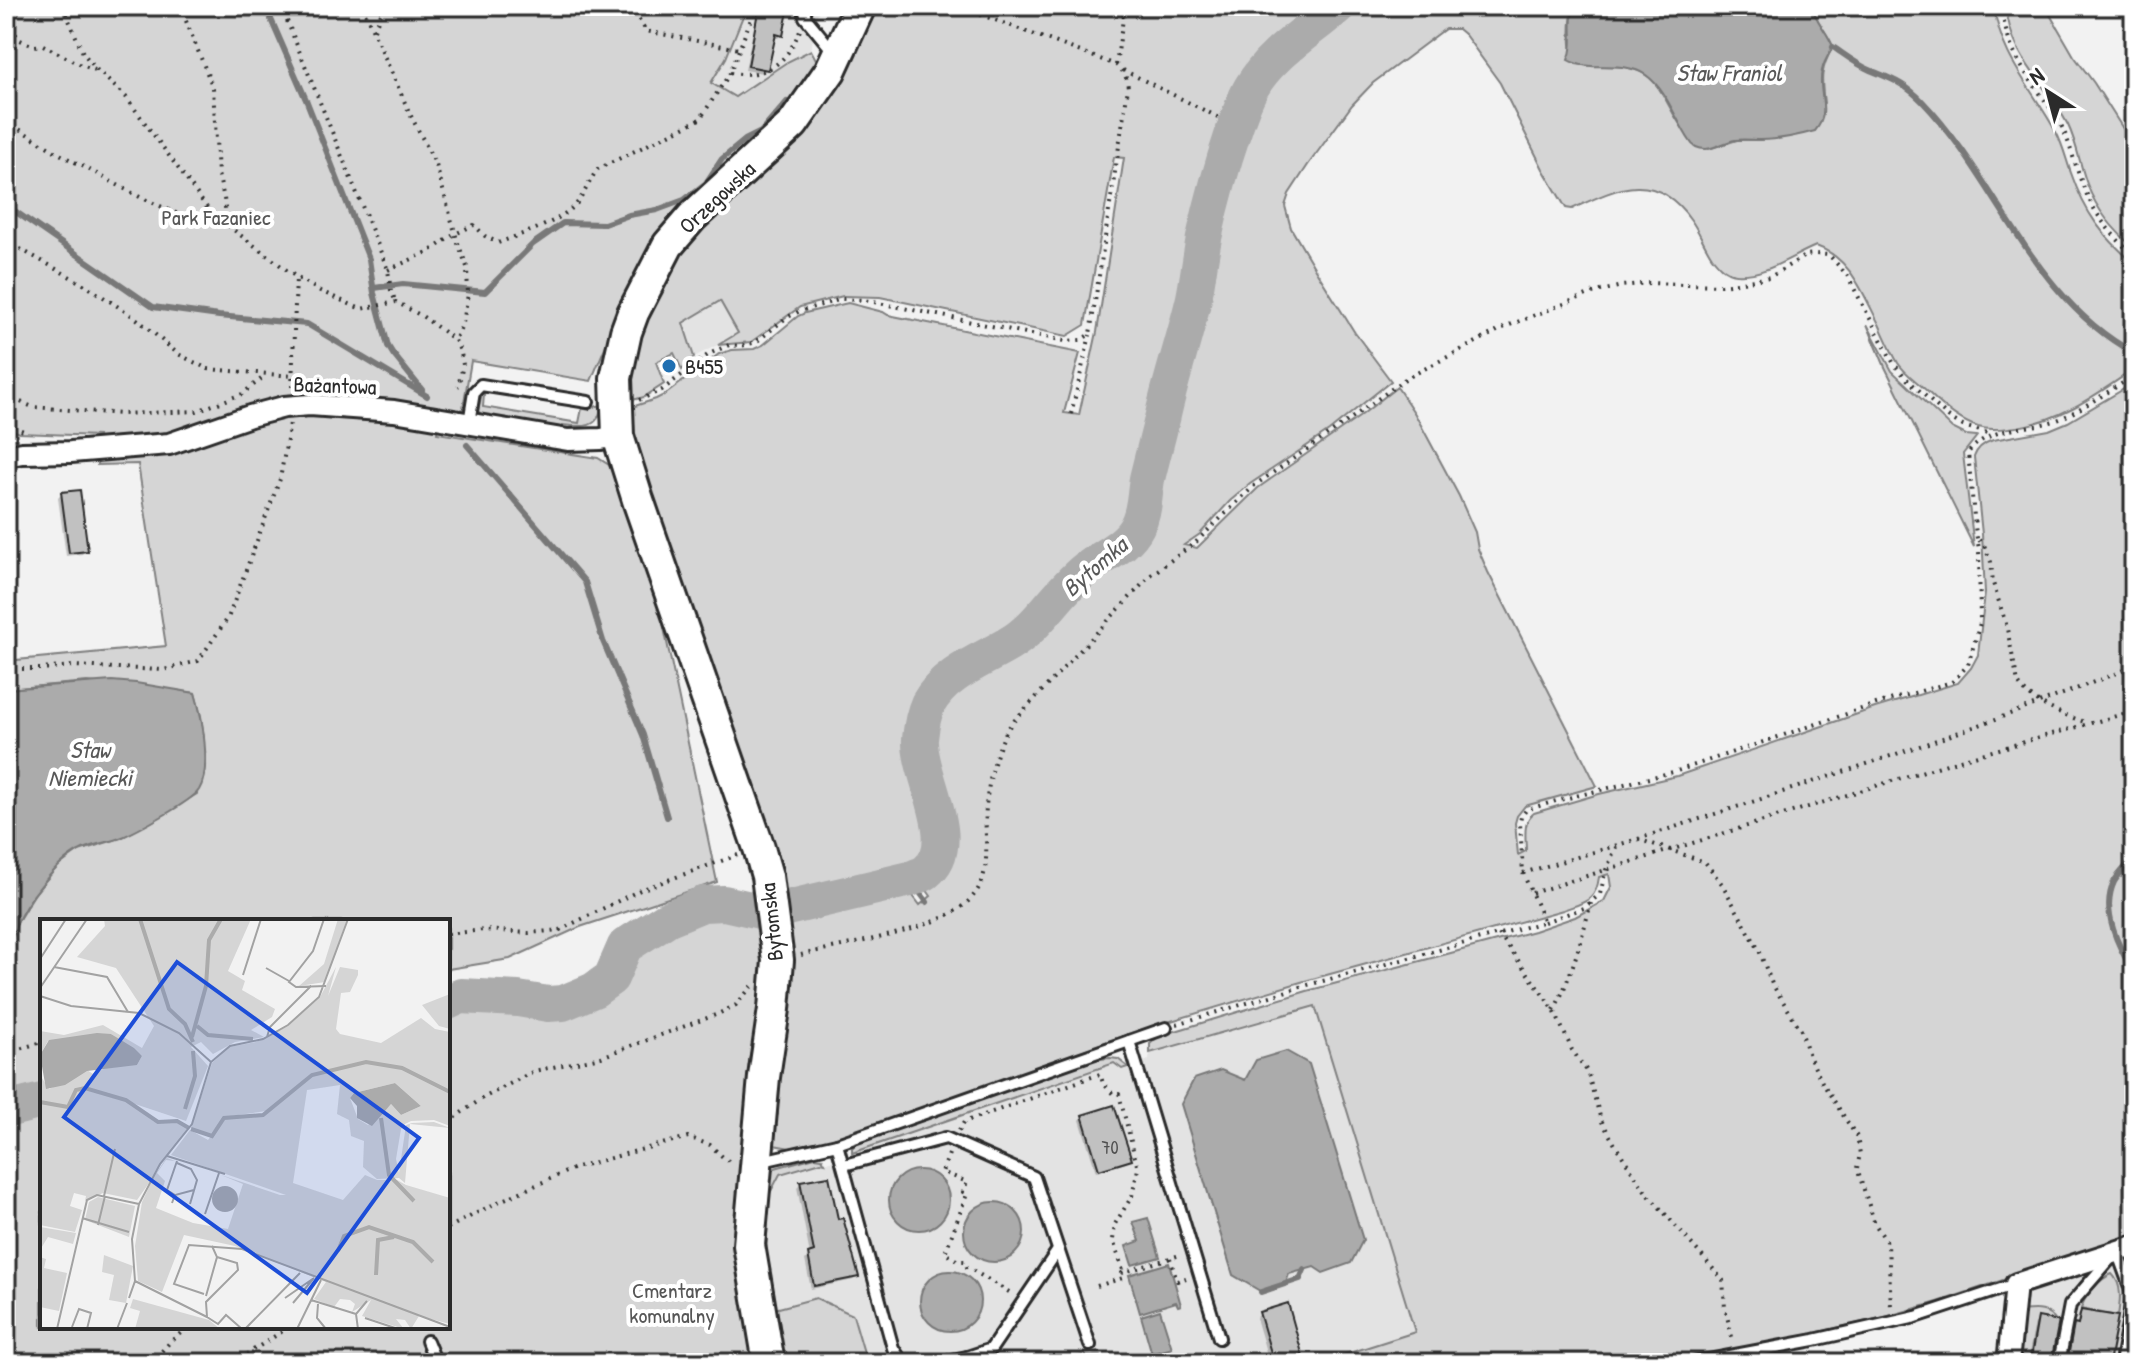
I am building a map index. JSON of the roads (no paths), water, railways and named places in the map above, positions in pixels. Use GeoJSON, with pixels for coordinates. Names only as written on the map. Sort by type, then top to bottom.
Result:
{"type":"FeatureCollection","features":[{"type":"Feature","properties":{"kind":"street","name":"Orzegowska"},"geometry":{"type":"LineString","coordinates":[[638,500],[618,436],[602,404],[616,378],[626,332],[645,287],[668,245],[692,217],[793,124],[819,89],[860,6]]}},
{"type":"Feature","properties":{"kind":"street","name":"Bażantowa"},"geometry":{"type":"LineString","coordinates":[[6,456],[169,444],[250,416],[310,405],[394,411],[568,440],[618,436]]}},
{"type":"Feature","properties":{"kind":"street","name":"Bytomska"},"geometry":{"type":"LineString","coordinates":[[638,500],[767,876],[778,960],[749,1245],[769,1363]]}},
{"type":"Feature","properties":{"kind":"street"},"geometry":{"type":"LineString","coordinates":[[2008,1363],[2016,1284],[2125,1249]]}},
{"type":"Feature","properties":{"kind":"lane"},"geometry":{"type":"LineString","coordinates":[[805,11],[837,56]]}},
{"type":"Feature","properties":{"kind":"lane"},"geometry":{"type":"LineString","coordinates":[[469,423],[474,392],[481,385],[602,404]]}},
{"type":"Feature","properties":{"kind":"lane"},"geometry":{"type":"LineString","coordinates":[[756,1162],[837,1144],[1166,1028]]}},
{"type":"Feature","properties":{"kind":"lane"},"geometry":{"type":"LineString","coordinates":[[1129,1041],[1219,1338]]}},
{"type":"Feature","properties":{"kind":"lane"},"geometry":{"type":"LineString","coordinates":[[844,1165],[946,1138],[1034,1177],[1090,1345]]}},
{"type":"Feature","properties":{"kind":"lane"},"geometry":{"type":"LineString","coordinates":[[837,1144],[893,1348],[906,1363]]}},
{"type":"Feature","properties":{"kind":"lane"},"geometry":{"type":"LineString","coordinates":[[2059,1363],[2070,1305],[2125,1249]]}},
{"type":"Feature","properties":{"kind":"lane"},"geometry":{"type":"LineString","coordinates":[[2121,1363],[2133,1295],[2125,1249]]}},
{"type":"Feature","properties":{"kind":"lane"},"geometry":{"type":"LineString","coordinates":[[936,1363],[968,1360],[991,1349],[1058,1250]]}},
{"type":"Feature","properties":{"kind":"lane"},"geometry":{"type":"LineString","coordinates":[[1692,1363],[1893,1322],[2016,1284]]}},
{"type":"Feature","properties":{"kind":"lane"},"geometry":{"type":"LineString","coordinates":[[427,1341],[436,1363]]}},
{"type":"Feature","properties":{"kind":"water","name":"Staw Franiol"},"geometry":{"type":"Polygon","coordinates":[[[1574,6],[1812,6],[1833,47],[1821,75],[1823,112],[1820,124],[1815,131],[1788,137],[1735,140],[1703,149],[1696,147],[1660,89],[1646,75],[1627,68],[1587,66],[1568,60],[1574,6]]]}},
{"type":"Feature","properties":{"kind":"water","name":"Staw Niemiecki"},"geometry":{"type":"Polygon","coordinates":[[[112,681],[195,693],[204,742],[203,781],[194,795],[162,816],[120,838],[84,849],[61,864],[42,884],[20,916],[6,968],[6,689],[112,681]]]}},
{"type":"Feature","properties":{"kind":"water"},"geometry":{"type":"Polygon","coordinates":[[[1286,1051],[1309,1064],[1363,1240],[1351,1263],[1323,1273],[1314,1267],[1289,1274],[1286,1283],[1260,1291],[1233,1275],[1181,1104],[1194,1079],[1221,1070],[1245,1080],[1256,1060],[1286,1051]]]}},
{"type":"Feature","properties":{"kind":"water"},"geometry":{"type":"Polygon","coordinates":[[[919,1170],[940,1179],[949,1200],[940,1221],[919,1230],[898,1221],[889,1200],[898,1179],[919,1170]]]}},
{"type":"Feature","properties":{"kind":"water"},"geometry":{"type":"Polygon","coordinates":[[[994,1202],[1015,1211],[1024,1232],[1015,1253],[994,1262],[973,1253],[964,1232],[973,1211],[994,1202]]]}},
{"type":"Feature","properties":{"kind":"water"},"geometry":{"type":"Polygon","coordinates":[[[1148,1218],[1160,1257],[1132,1265],[1126,1246],[1140,1241],[1133,1222],[1148,1218]]]}},
{"type":"Feature","properties":{"kind":"water"},"geometry":{"type":"Polygon","coordinates":[[[1169,1263],[1181,1305],[1178,1306],[1176,1302],[1140,1313],[1129,1275],[1169,1263]]]}},
{"type":"Feature","properties":{"kind":"water"},"geometry":{"type":"Polygon","coordinates":[[[950,1271],[971,1280],[980,1301],[971,1322],[950,1331],[929,1322],[920,1301],[929,1280],[950,1271]]]}},
{"type":"Feature","properties":{"kind":"water"},"geometry":{"type":"Polygon","coordinates":[[[1160,1310],[1172,1348],[1152,1354],[1141,1316],[1160,1310]]]}},
{"type":"Feature","properties":{"kind":"waterway"},"geometry":{"type":"LineString","coordinates":[[262,6],[270,17],[307,102],[369,259],[388,346],[422,390]]}},
{"type":"Feature","properties":{"kind":"waterway","name":"Bytomka"},"geometry":{"type":"LineString","coordinates":[[787,908],[910,879],[926,872],[936,859],[940,827],[920,739],[928,704],[954,676],[1020,636],[1067,586],[1133,533],[1143,509],[1147,479],[1194,298],[1210,211],[1241,110],[1251,88],[1269,64],[1338,6]]}},
{"type":"Feature","properties":{"kind":"waterway"},"geometry":{"type":"LineString","coordinates":[[1833,47],[1860,65],[1904,86],[1922,101],[1949,132],[2042,270],[2069,302],[2099,330],[2134,353]]}},
{"type":"Feature","properties":{"kind":"waterway"},"geometry":{"type":"LineString","coordinates":[[374,288],[403,284],[485,292],[533,244],[563,223],[604,224],[684,200],[706,183],[722,159],[745,140],[761,132],[787,102]]}},
{"type":"Feature","properties":{"kind":"waterway"},"geometry":{"type":"LineString","coordinates":[[6,205],[153,307],[307,324],[427,396]]}},
{"type":"Feature","properties":{"kind":"waterway"},"geometry":{"type":"LineString","coordinates":[[467,445],[585,582],[603,641],[643,735],[667,817]]}},
{"type":"Feature","properties":{"kind":"waterway"},"geometry":{"type":"LineString","coordinates":[[2134,857],[2114,882],[2109,905],[2117,941],[2134,973]]}},
{"type":"Feature","properties":{"kind":"waterway"},"geometry":{"type":"LineString","coordinates":[[910,879],[927,902]]}},
{"type":"Feature","properties":{"kind":"waterway","name":"Bytomka"},"geometry":{"type":"LineString","coordinates":[[450,1001],[461,996],[563,1003],[594,990],[611,978],[625,946],[667,919],[703,904],[724,903],[764,912]]}},
{"type":"Feature","properties":{"kind":"waterway","name":"Bytomka"},"geometry":{"type":"LineString","coordinates":[[6,1110],[40,1102]]}},
{"type":"Feature","properties":{"kind":"waterway"},"geometry":{"type":"LineString","coordinates":[[1261,1292],[1300,1279],[1304,1270]]}},
{"type":"Feature","properties":{"kind":"place","name":"B455"},"geometry":{"type":"Point","coordinates":[669,366]}},
{"type":"Feature","properties":{"kind":"park label","name":"Park Fazaniec"},"geometry":{"type":"Point","coordinates":[216,217]}},
{"type":"Feature","properties":{"kind":"park label","name":"Cmentarz komunalny"},"geometry":{"type":"Point","coordinates":[672,1302]}}]}
